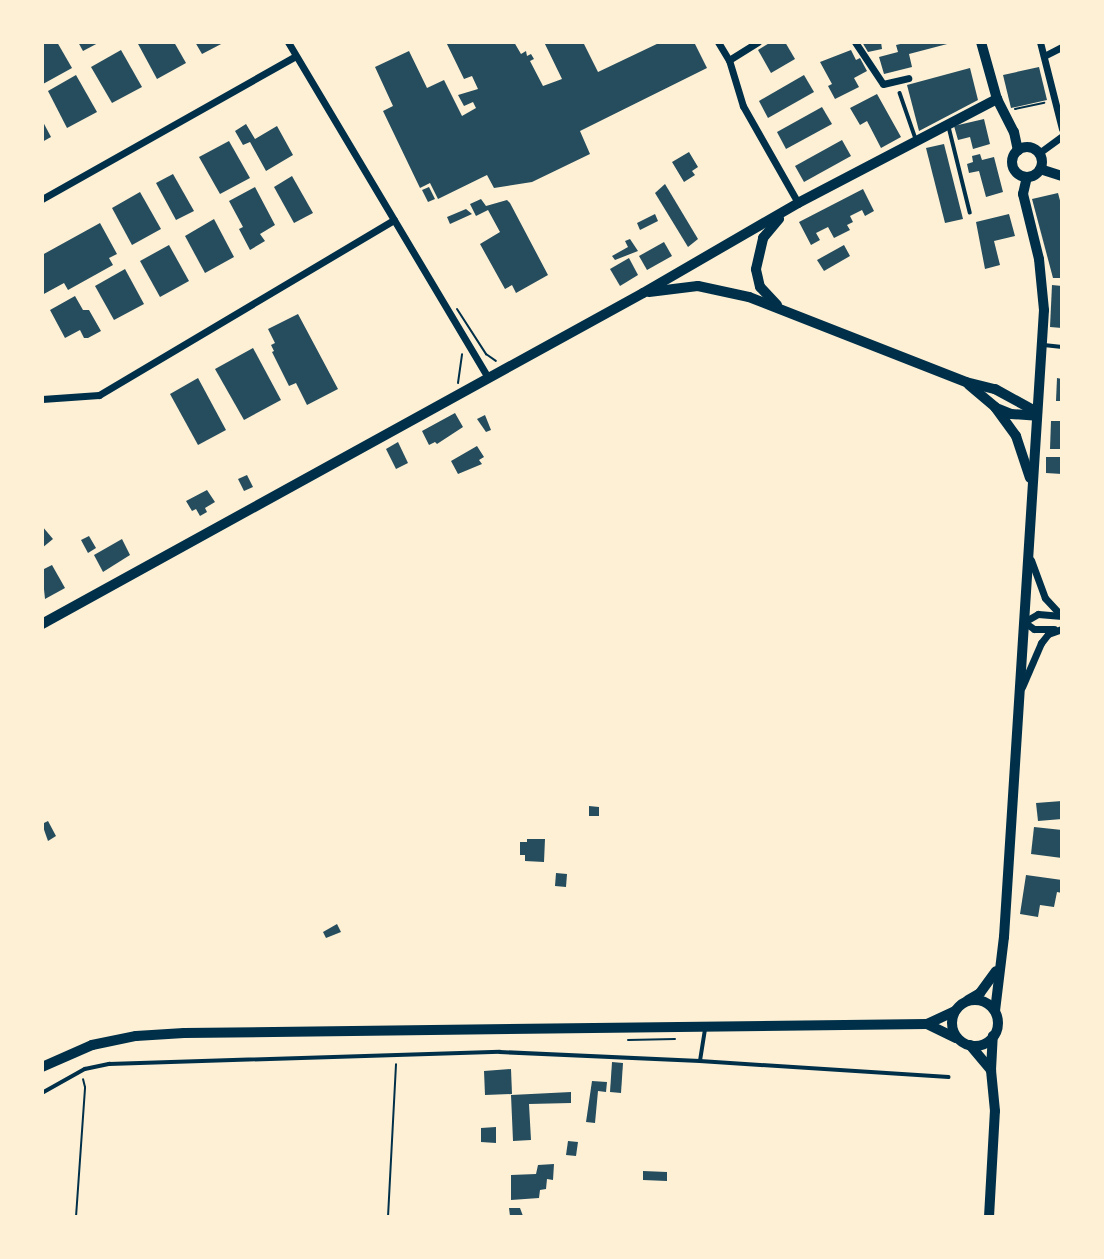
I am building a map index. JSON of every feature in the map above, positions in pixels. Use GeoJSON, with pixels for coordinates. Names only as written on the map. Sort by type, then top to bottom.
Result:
{"type":"FeatureCollection","features":[{"type":"Feature","properties":{"kind":"main road"},"geometry":{"type":"LineString","coordinates":[[981,42],[997,99],[1014,132],[1018,151]]}},
{"type":"Feature","properties":{"kind":"main road"},"geometry":{"type":"LineString","coordinates":[[42,624],[643,293],[798,203],[997,99]]}},
{"type":"Feature","properties":{"kind":"main road"},"geometry":{"type":"LineString","coordinates":[[989,1217],[995,1111],[991,1070],[993,1037],[998,1023],[995,1011],[1020,694],[1042,345],[1043,286],[1023,194],[1027,177],[1040,169],[1042,160],[1039,153],[1028,148],[1018,151],[1013,158],[1014,167],[1019,174],[1027,177]]}},
{"type":"Feature","properties":{"kind":"main road"},"geometry":{"type":"LineString","coordinates":[[1040,169],[1062,176]]}},
{"type":"Feature","properties":{"kind":"main road"},"geometry":{"type":"LineString","coordinates":[[786,312],[760,287],[757,255],[774,223],[798,203]]}},
{"type":"Feature","properties":{"kind":"main road"},"geometry":{"type":"LineString","coordinates":[[643,293],[698,286],[736,293],[966,382],[995,389],[1037,414]]}},
{"type":"Feature","properties":{"kind":"main road"},"geometry":{"type":"LineString","coordinates":[[966,382],[995,407],[1023,451],[1032,487]]}},
{"type":"Feature","properties":{"kind":"main road"},"geometry":{"type":"LineString","coordinates":[[995,407],[1011,414],[1037,414]]}},
{"type":"Feature","properties":{"kind":"main road"},"geometry":{"type":"LineString","coordinates":[[42,1067],[92,1045],[136,1036],[184,1033],[927,1024],[955,1011],[994,978],[1000,961]]}},
{"type":"Feature","properties":{"kind":"main road"},"geometry":{"type":"LineString","coordinates":[[968,1000],[984,1001],[995,1011]]}},
{"type":"Feature","properties":{"kind":"main road"},"geometry":{"type":"LineString","coordinates":[[955,1011],[952,1025],[959,1039]]}},
{"type":"Feature","properties":{"kind":"main road"},"geometry":{"type":"LineString","coordinates":[[927,1024],[970,1045],[991,1070]]}},
{"type":"Feature","properties":{"kind":"main road"},"geometry":{"type":"LineString","coordinates":[[970,1045],[982,1045],[993,1037]]}},
{"type":"Feature","properties":{"kind":"street"},"geometry":{"type":"LineString","coordinates":[[288,42],[488,377]]}},
{"type":"Feature","properties":{"kind":"street"},"geometry":{"type":"LineString","coordinates":[[718,42],[729,60],[743,106],[798,203]]}},
{"type":"Feature","properties":{"kind":"street"},"geometry":{"type":"LineString","coordinates":[[729,60],[758,42]]}},
{"type":"Feature","properties":{"kind":"street"},"geometry":{"type":"LineString","coordinates":[[855,42],[883,84],[908,78]]}},
{"type":"Feature","properties":{"kind":"street"},"geometry":{"type":"LineString","coordinates":[[1040,42],[1062,129]]}},
{"type":"Feature","properties":{"kind":"street"},"geometry":{"type":"LineString","coordinates":[[1044,56],[1062,47]]}},
{"type":"Feature","properties":{"kind":"street"},"geometry":{"type":"LineString","coordinates":[[42,199],[296,56]]}},
{"type":"Feature","properties":{"kind":"street"},"geometry":{"type":"LineString","coordinates":[[1039,153],[1062,136]]}},
{"type":"Feature","properties":{"kind":"street"},"geometry":{"type":"LineString","coordinates":[[42,399],[99,395],[394,220]]}},
{"type":"Feature","properties":{"kind":"street"},"geometry":{"type":"LineString","coordinates":[[1028,552],[1045,598],[1062,616]]}},
{"type":"Feature","properties":{"kind":"street"},"geometry":{"type":"LineString","coordinates":[[1062,616],[1038,614],[1024,622],[1034,629],[1062,629]]}},
{"type":"Feature","properties":{"kind":"street"},"geometry":{"type":"LineString","coordinates":[[1020,694],[1041,643],[1048,634],[1062,629]]}},
{"type":"Feature","properties":{"kind":"lane"},"geometry":{"type":"LineString","coordinates":[[900,93],[917,141]]}},
{"type":"Feature","properties":{"kind":"lane"},"geometry":{"type":"LineString","coordinates":[[948,125],[970,212]]}},
{"type":"Feature","properties":{"kind":"lane"},"geometry":{"type":"LineString","coordinates":[[1042,345],[1062,347]]}},
{"type":"Feature","properties":{"kind":"lane"},"geometry":{"type":"LineString","coordinates":[[700,1061],[705,1026]]}},
{"type":"Feature","properties":{"kind":"lane"},"geometry":{"type":"LineString","coordinates":[[42,1093],[81,1071],[109,1064],[500,1052],[700,1061],[948,1077]]}},
{"type":"Feature","properties":{"kind":"path"},"geometry":{"type":"LineString","coordinates":[[1003,111],[1054,98]]}},
{"type":"Feature","properties":{"kind":"path"},"geometry":{"type":"LineString","coordinates":[[452,313],[459,308],[491,359],[504,360]]}},
{"type":"Feature","properties":{"kind":"path"},"geometry":{"type":"LineString","coordinates":[[452,389],[458,383],[462,347]]}},
{"type":"Feature","properties":{"kind":"path"},"geometry":{"type":"LineString","coordinates":[[388,1217],[397,1057]]}},
{"type":"Feature","properties":{"kind":"path"},"geometry":{"type":"LineString","coordinates":[[76,1217],[85,1087],[81,1071]]}},
{"type":"Feature","properties":{"kind":"building"},"geometry":{"type":"Polygon","coordinates":[[[42,42],[57,42],[72,68],[43,84],[42,42]]]}},
{"type":"Feature","properties":{"kind":"building"},"geometry":{"type":"Polygon","coordinates":[[[78,42],[100,42],[83,51],[78,42]]]}},
{"type":"Feature","properties":{"kind":"building"},"geometry":{"type":"Polygon","coordinates":[[[137,42],[174,42],[186,63],[157,79],[137,42]]]}},
{"type":"Feature","properties":{"kind":"building"},"geometry":{"type":"Polygon","coordinates":[[[195,42],[225,42],[202,54],[195,42]]]}},
{"type":"Feature","properties":{"kind":"building"},"geometry":{"type":"Polygon","coordinates":[[[446,42],[514,42],[521,54],[526,51],[527,56],[531,54],[534,59],[530,61],[543,86],[562,79],[544,42],[583,42],[598,72],[661,42],[694,42],[707,68],[580,131],[590,154],[532,182],[494,188],[487,175],[438,199],[430,183],[420,188],[383,111],[393,106],[375,67],[409,51],[427,88],[444,80],[462,116],[476,108],[473,102],[464,106],[458,95],[478,89],[472,76],[464,79],[446,42]]]}},
{"type":"Feature","properties":{"kind":"building"},"geometry":{"type":"Polygon","coordinates":[[[771,42],[785,42],[795,59],[771,73],[758,50],[771,42]]]}},
{"type":"Feature","properties":{"kind":"building"},"geometry":{"type":"Polygon","coordinates":[[[862,42],[881,42],[882,49],[868,52],[862,42]]]}},
{"type":"Feature","properties":{"kind":"building"},"geometry":{"type":"Polygon","coordinates":[[[909,42],[951,43],[909,54],[912,67],[884,74],[879,57],[898,52],[896,45],[909,42]]]}},
{"type":"Feature","properties":{"kind":"building"},"geometry":{"type":"Polygon","coordinates":[[[121,50],[142,87],[112,103],[91,67],[121,50]]]}},
{"type":"Feature","properties":{"kind":"building"},"geometry":{"type":"Polygon","coordinates":[[[851,50],[856,60],[860,58],[867,71],[854,78],[859,87],[835,99],[828,86],[832,84],[820,62],[851,50]]]}},
{"type":"Feature","properties":{"kind":"building"},"geometry":{"type":"Polygon","coordinates":[[[1039,67],[1047,100],[1011,108],[1003,75],[1039,67]]]}},
{"type":"Feature","properties":{"kind":"building"},"geometry":{"type":"Polygon","coordinates":[[[970,68],[978,100],[919,131],[907,85],[970,68]]]}},
{"type":"Feature","properties":{"kind":"building"},"geometry":{"type":"Polygon","coordinates":[[[76,75],[97,112],[67,128],[48,91],[76,75]]]}},
{"type":"Feature","properties":{"kind":"building"},"geometry":{"type":"Polygon","coordinates":[[[804,75],[814,92],[768,118],[759,101],[804,75]]]}},
{"type":"Feature","properties":{"kind":"building"},"geometry":{"type":"Polygon","coordinates":[[[877,94],[901,137],[881,148],[867,121],[860,125],[850,108],[877,94]]]}},
{"type":"Feature","properties":{"kind":"building"},"geometry":{"type":"Polygon","coordinates":[[[822,107],[832,124],[786,149],[777,132],[822,107]]]}},
{"type":"Feature","properties":{"kind":"building"},"geometry":{"type":"Polygon","coordinates":[[[984,119],[990,144],[973,149],[970,137],[958,140],[954,126],[984,119]]]}},
{"type":"Feature","properties":{"kind":"building"},"geometry":{"type":"Polygon","coordinates":[[[42,120],[51,137],[42,142],[42,120]]]}},
{"type":"Feature","properties":{"kind":"building"},"geometry":{"type":"Polygon","coordinates":[[[246,124],[255,139],[277,126],[293,155],[266,171],[250,142],[243,145],[235,131],[246,124]]]}},
{"type":"Feature","properties":{"kind":"building"},"geometry":{"type":"Polygon","coordinates":[[[842,140],[851,156],[804,182],[795,166],[842,140]]]}},
{"type":"Feature","properties":{"kind":"building"},"geometry":{"type":"Polygon","coordinates":[[[229,141],[250,178],[220,194],[199,157],[229,141]]]}},
{"type":"Feature","properties":{"kind":"building"},"geometry":{"type":"Polygon","coordinates":[[[944,144],[963,219],[945,223],[926,148],[944,144]]]}},
{"type":"Feature","properties":{"kind":"building"},"geometry":{"type":"Polygon","coordinates":[[[689,152],[698,167],[692,171],[695,175],[684,182],[672,162],[689,152]]]}},
{"type":"Feature","properties":{"kind":"building"},"geometry":{"type":"Polygon","coordinates":[[[980,154],[982,160],[994,157],[1003,192],[986,197],[979,171],[969,173],[967,164],[973,162],[972,156],[980,154]]]}},
{"type":"Feature","properties":{"kind":"building"},"geometry":{"type":"Polygon","coordinates":[[[173,174],[194,211],[176,220],[156,183],[173,174]]]}},
{"type":"Feature","properties":{"kind":"building"},"geometry":{"type":"Polygon","coordinates":[[[292,176],[313,213],[294,223],[274,187],[292,176]]]}},
{"type":"Feature","properties":{"kind":"building"},"geometry":{"type":"Polygon","coordinates":[[[665,184],[698,239],[688,247],[655,193],[665,184]]]}},
{"type":"Feature","properties":{"kind":"building"},"geometry":{"type":"Polygon","coordinates":[[[255,187],[275,225],[260,234],[265,241],[250,250],[239,229],[243,227],[229,201],[255,187]]]}},
{"type":"Feature","properties":{"kind":"building"},"geometry":{"type":"Polygon","coordinates":[[[429,187],[435,199],[428,202],[422,190],[429,187]]]}},
{"type":"Feature","properties":{"kind":"building"},"geometry":{"type":"Polygon","coordinates":[[[863,189],[874,211],[865,216],[862,210],[850,216],[853,222],[847,225],[850,230],[834,238],[828,227],[816,233],[820,240],[811,245],[799,222],[863,189]]]}},
{"type":"Feature","properties":{"kind":"building"},"geometry":{"type":"Polygon","coordinates":[[[140,192],[161,229],[132,245],[112,208],[140,192]]]}},
{"type":"Feature","properties":{"kind":"building"},"geometry":{"type":"Polygon","coordinates":[[[1058,193],[1062,208],[1062,278],[1053,278],[1032,199],[1058,193]]]}},
{"type":"Feature","properties":{"kind":"building"},"geometry":{"type":"Polygon","coordinates":[[[481,199],[486,206],[507,200],[510,203],[548,275],[516,293],[512,285],[505,289],[480,244],[500,232],[488,210],[476,216],[470,204],[481,199]]]}},
{"type":"Feature","properties":{"kind":"building"},"geometry":{"type":"Polygon","coordinates":[[[466,209],[472,214],[450,224],[447,217],[466,209]]]}},
{"type":"Feature","properties":{"kind":"building"},"geometry":{"type":"Polygon","coordinates":[[[655,214],[658,221],[640,230],[637,223],[655,214]]]}},
{"type":"Feature","properties":{"kind":"building"},"geometry":{"type":"Polygon","coordinates":[[[1009,214],[1015,236],[994,241],[1000,265],[985,269],[976,222],[1009,214]]]}},
{"type":"Feature","properties":{"kind":"building"},"geometry":{"type":"Polygon","coordinates":[[[214,219],[234,257],[205,273],[185,236],[214,219]]]}},
{"type":"Feature","properties":{"kind":"building"},"geometry":{"type":"Polygon","coordinates":[[[100,223],[117,254],[109,258],[113,265],[68,290],[64,283],[42,295],[42,255],[100,223]]]}},
{"type":"Feature","properties":{"kind":"building"},"geometry":{"type":"Polygon","coordinates":[[[630,239],[638,251],[615,260],[612,256],[628,247],[625,241],[630,239]]]}},
{"type":"Feature","properties":{"kind":"building"},"geometry":{"type":"Polygon","coordinates":[[[664,242],[672,256],[647,270],[639,256],[664,242]]]}},
{"type":"Feature","properties":{"kind":"building"},"geometry":{"type":"Polygon","coordinates":[[[169,245],[189,281],[160,297],[140,261],[169,245]]]}},
{"type":"Feature","properties":{"kind":"building"},"geometry":{"type":"Polygon","coordinates":[[[844,245],[850,256],[824,271],[817,260],[844,245]]]}},
{"type":"Feature","properties":{"kind":"building"},"geometry":{"type":"Polygon","coordinates":[[[629,258],[638,275],[620,286],[610,269],[629,258]]]}},
{"type":"Feature","properties":{"kind":"building"},"geometry":{"type":"Polygon","coordinates":[[[125,269],[144,304],[114,320],[95,286],[125,269]]]}},
{"type":"Feature","properties":{"kind":"building"},"geometry":{"type":"Polygon","coordinates":[[[1052,285],[1062,286],[1062,328],[1050,327],[1052,285]]]}},
{"type":"Feature","properties":{"kind":"building"},"geometry":{"type":"Polygon","coordinates":[[[75,296],[83,310],[89,310],[101,331],[88,338],[84,338],[80,330],[65,338],[50,310],[75,296]]]}},
{"type":"Feature","properties":{"kind":"building"},"geometry":{"type":"Polygon","coordinates":[[[298,314],[338,389],[307,405],[296,383],[289,386],[272,352],[274,351],[271,345],[275,343],[268,329],[298,314]]]}},
{"type":"Feature","properties":{"kind":"building"},"geometry":{"type":"Polygon","coordinates":[[[253,348],[281,400],[244,420],[215,369],[253,348]]]}},
{"type":"Feature","properties":{"kind":"building"},"geometry":{"type":"Polygon","coordinates":[[[198,378],[226,430],[198,445],[170,394],[198,378]]]}},
{"type":"Feature","properties":{"kind":"building"},"geometry":{"type":"Polygon","coordinates":[[[1057,378],[1062,379],[1062,401],[1056,401],[1057,378]]]}},
{"type":"Feature","properties":{"kind":"building"},"geometry":{"type":"Polygon","coordinates":[[[455,413],[463,427],[437,444],[435,442],[429,445],[422,431],[455,413]]]}},
{"type":"Feature","properties":{"kind":"building"},"geometry":{"type":"Polygon","coordinates":[[[485,415],[491,430],[486,432],[477,419],[485,415]]]}},
{"type":"Feature","properties":{"kind":"building"},"geometry":{"type":"Polygon","coordinates":[[[1051,421],[1062,421],[1062,449],[1050,449],[1051,421]]]}},
{"type":"Feature","properties":{"kind":"building"},"geometry":{"type":"Polygon","coordinates":[[[398,442],[408,463],[396,469],[386,449],[398,442]]]}},
{"type":"Feature","properties":{"kind":"building"},"geometry":{"type":"Polygon","coordinates":[[[477,446],[484,457],[479,460],[482,464],[458,474],[451,461],[477,446]]]}},
{"type":"Feature","properties":{"kind":"building"},"geometry":{"type":"Polygon","coordinates":[[[1046,457],[1062,457],[1062,474],[1046,473],[1046,457]]]}},
{"type":"Feature","properties":{"kind":"building"},"geometry":{"type":"Polygon","coordinates":[[[247,475],[253,487],[244,491],[238,479],[247,475]]]}},
{"type":"Feature","properties":{"kind":"building"},"geometry":{"type":"Polygon","coordinates":[[[207,490],[215,502],[205,508],[207,512],[200,516],[196,509],[192,511],[186,501],[207,490]]]}},
{"type":"Feature","properties":{"kind":"building"},"geometry":{"type":"Polygon","coordinates":[[[42,526],[53,539],[42,548],[42,526]]]}},
{"type":"Feature","properties":{"kind":"building"},"geometry":{"type":"Polygon","coordinates":[[[89,536],[96,548],[88,553],[81,540],[89,536]]]}},
{"type":"Feature","properties":{"kind":"building"},"geometry":{"type":"Polygon","coordinates":[[[122,539],[130,555],[103,572],[94,555],[122,539]]]}},
{"type":"Feature","properties":{"kind":"building"},"geometry":{"type":"Polygon","coordinates":[[[52,565],[65,588],[45,599],[42,570],[52,565]]]}},
{"type":"Feature","properties":{"kind":"building"},"geometry":{"type":"Polygon","coordinates":[[[1062,801],[1062,819],[1038,821],[1036,803],[1062,801]]]}},
{"type":"Feature","properties":{"kind":"building"},"geometry":{"type":"Polygon","coordinates":[[[589,806],[599,807],[599,816],[589,816],[589,806]]]}},
{"type":"Feature","properties":{"kind":"building"},"geometry":{"type":"Polygon","coordinates":[[[48,821],[56,836],[48,841],[42,824],[48,821]]]}},
{"type":"Feature","properties":{"kind":"building"},"geometry":{"type":"Polygon","coordinates":[[[1034,827],[1062,830],[1062,858],[1031,854],[1034,827]]]}},
{"type":"Feature","properties":{"kind":"building"},"geometry":{"type":"Polygon","coordinates":[[[527,839],[545,839],[544,862],[525,861],[525,855],[520,855],[520,842],[527,842],[527,839]]]}},
{"type":"Feature","properties":{"kind":"building"},"geometry":{"type":"Polygon","coordinates":[[[556,873],[567,874],[566,887],[555,886],[556,873]]]}},
{"type":"Feature","properties":{"kind":"building"},"geometry":{"type":"Polygon","coordinates":[[[1026,875],[1062,880],[1062,893],[1057,892],[1054,907],[1040,905],[1038,917],[1020,914],[1026,875]]]}},
{"type":"Feature","properties":{"kind":"building"},"geometry":{"type":"Polygon","coordinates":[[[337,924],[341,932],[326,938],[323,932],[337,924]]]}},
{"type":"Feature","properties":{"kind":"building"},"geometry":{"type":"Polygon","coordinates":[[[612,1062],[623,1063],[621,1093],[610,1092],[612,1062]]]}},
{"type":"Feature","properties":{"kind":"building"},"geometry":{"type":"Polygon","coordinates":[[[511,1069],[512,1094],[485,1095],[484,1071],[511,1069]]]}},
{"type":"Feature","properties":{"kind":"building"},"geometry":{"type":"Polygon","coordinates":[[[592,1081],[607,1082],[606,1092],[598,1091],[595,1123],[586,1122],[592,1081]]]}},
{"type":"Feature","properties":{"kind":"building"},"geometry":{"type":"Polygon","coordinates":[[[571,1092],[571,1103],[529,1104],[531,1140],[513,1141],[511,1095],[571,1092]]]}},
{"type":"Feature","properties":{"kind":"building"},"geometry":{"type":"Polygon","coordinates":[[[496,1127],[496,1143],[481,1142],[481,1128],[496,1127]]]}},
{"type":"Feature","properties":{"kind":"building"},"geometry":{"type":"Polygon","coordinates":[[[568,1141],[578,1142],[576,1156],[566,1155],[568,1141]]]}},
{"type":"Feature","properties":{"kind":"building"},"geometry":{"type":"Polygon","coordinates":[[[554,1164],[553,1180],[547,1179],[546,1189],[540,1190],[539,1198],[511,1200],[511,1175],[536,1174],[538,1165],[554,1164]]]}},
{"type":"Feature","properties":{"kind":"building"},"geometry":{"type":"Polygon","coordinates":[[[643,1171],[667,1172],[667,1181],[643,1180],[643,1171]]]}},
{"type":"Feature","properties":{"kind":"building"},"geometry":{"type":"Polygon","coordinates":[[[509,1208],[520,1208],[523,1216],[510,1216],[509,1208]]]}}]}
